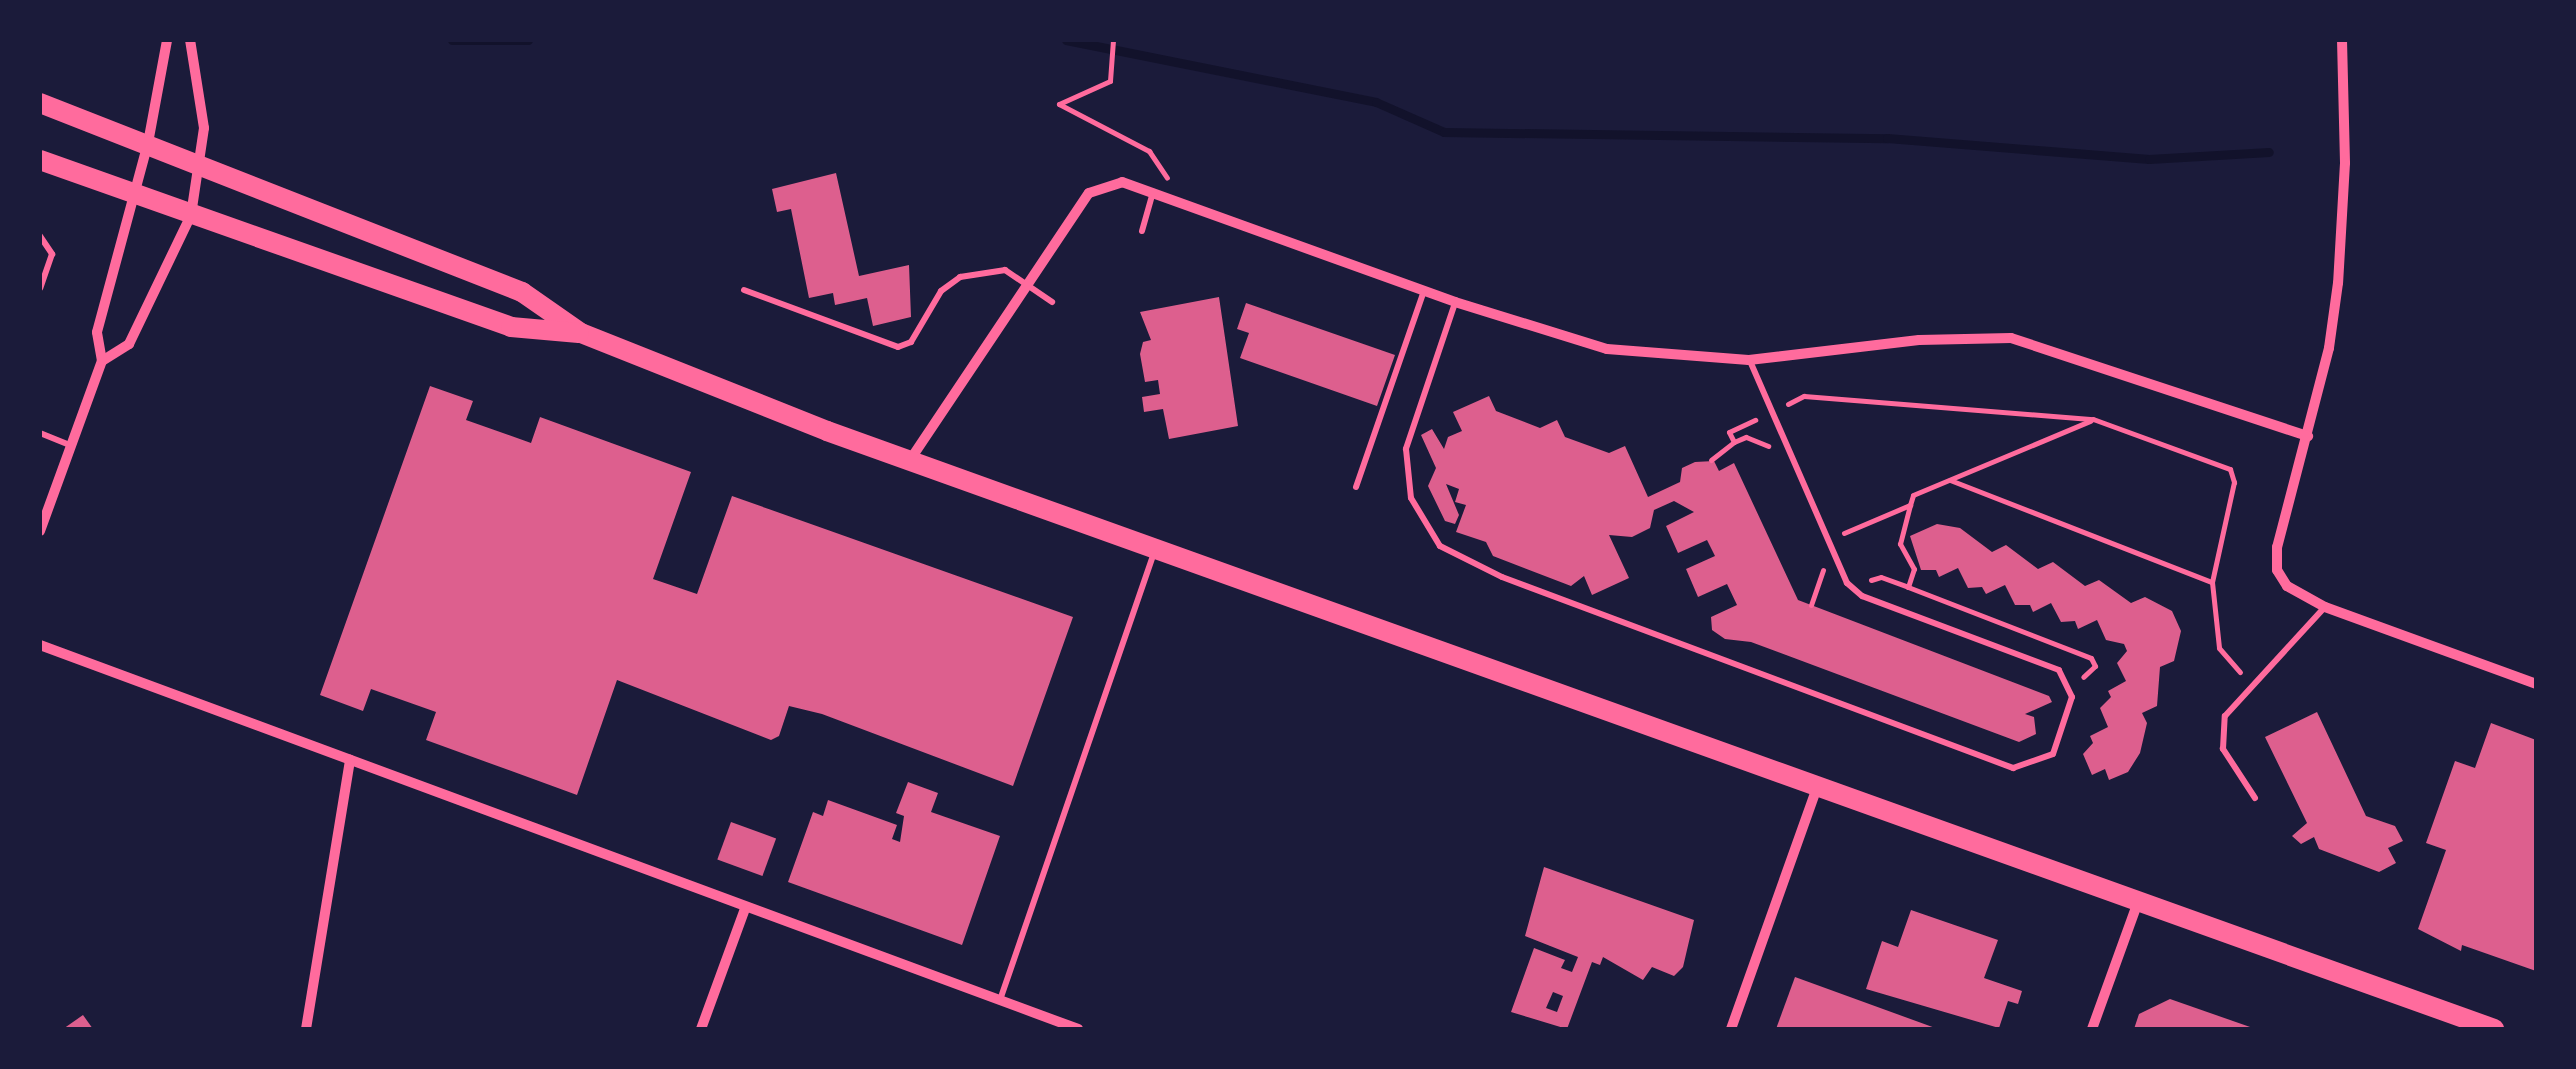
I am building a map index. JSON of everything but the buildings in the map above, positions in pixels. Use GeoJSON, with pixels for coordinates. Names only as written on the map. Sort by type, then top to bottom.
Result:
{"type":"FeatureCollection","features":[{"type":"Feature","properties":{"kind":"main road"},"geometry":{"type":"LineString","coordinates":[[40,103],[522,292],[581,333],[909,461],[2494,1029]]}},
{"type":"Feature","properties":{"kind":"main road"},"geometry":{"type":"LineString","coordinates":[[40,160],[511,326],[581,333]]}},
{"type":"Feature","properties":{"kind":"street"},"geometry":{"type":"LineString","coordinates":[[40,531],[102,362],[98,332],[136,195],[167,40]]}},
{"type":"Feature","properties":{"kind":"street"},"geometry":{"type":"LineString","coordinates":[[102,362],[129,344],[190,216],[203,164],[190,40]]}},
{"type":"Feature","properties":{"kind":"street"},"geometry":{"type":"LineString","coordinates":[[2342,40],[2345,163],[2338,284],[2308,436],[2277,547],[2277,570],[2287,586],[2325,607],[2536,684]]}},
{"type":"Feature","properties":{"kind":"street"},"geometry":{"type":"LineString","coordinates":[[909,461],[1090,193],[1122,182],[1424,292],[1608,348],[1749,360],[1919,340],[2011,338],[2308,436]]}},
{"type":"Feature","properties":{"kind":"street"},"geometry":{"type":"LineString","coordinates":[[40,645],[1078,1029]]}},
{"type":"Feature","properties":{"kind":"street"},"geometry":{"type":"LineString","coordinates":[[306,1029],[350,760]]}},
{"type":"Feature","properties":{"kind":"street"},"geometry":{"type":"LineString","coordinates":[[1731,1029],[1817,788]]}},
{"type":"Feature","properties":{"kind":"street"},"geometry":{"type":"LineString","coordinates":[[2092,1029],[2138,902]]}},
{"type":"Feature","properties":{"kind":"street"},"geometry":{"type":"LineString","coordinates":[[701,1029],[745,909]]}},
{"type":"Feature","properties":{"kind":"lane"},"geometry":{"type":"LineString","coordinates":[[1142,231],[1157,192]]}},
{"type":"Feature","properties":{"kind":"lane"},"geometry":{"type":"LineString","coordinates":[[40,236],[52,254],[40,288]]}},
{"type":"Feature","properties":{"kind":"lane"},"geometry":{"type":"LineString","coordinates":[[744,290],[898,347],[910,342],[955,279],[1005,270],[1052,302]]}},
{"type":"Feature","properties":{"kind":"lane"},"geometry":{"type":"LineString","coordinates":[[1356,487],[1424,292]]}},
{"type":"Feature","properties":{"kind":"lane"},"geometry":{"type":"LineString","coordinates":[[1455,302],[1406,449],[1410,498],[1440,546],[1502,576],[2012,768],[2053,754],[2072,697],[2059,670],[1862,596],[1847,583],[1749,360]]}},
{"type":"Feature","properties":{"kind":"lane"},"geometry":{"type":"LineString","coordinates":[[40,433],[70,445]]}},
{"type":"Feature","properties":{"kind":"lane"},"geometry":{"type":"LineString","coordinates":[[1000,1001],[1154,551]]}},
{"type":"Feature","properties":{"kind":"lane"},"geometry":{"type":"LineString","coordinates":[[2255,798],[2221,738],[2225,716],[2325,607]]}},
{"type":"Feature","properties":{"kind":"path"},"geometry":{"type":"LineString","coordinates":[[1113,40],[1111,73],[1099,88],[1058,104],[1149,150],[1169,173],[1157,192]]}},
{"type":"Feature","properties":{"kind":"path"},"geometry":{"type":"LineString","coordinates":[[1734,442],[1729,432],[1804,396],[2093,420],[2230,469],[2234,482],[2212,582],[2220,648],[2252,686]]}},
{"type":"Feature","properties":{"kind":"path"},"geometry":{"type":"LineString","coordinates":[[1862,565],[1870,581],[1881,577],[1908,587],[1914,569],[1900,544],[1913,495],[2093,420]]}},
{"type":"Feature","properties":{"kind":"path"},"geometry":{"type":"LineString","coordinates":[[1711,460],[1746,437],[1767,444],[1775,462]]}},
{"type":"Feature","properties":{"kind":"path"},"geometry":{"type":"LineString","coordinates":[[1950,480],[2212,582]]}},
{"type":"Feature","properties":{"kind":"path"},"geometry":{"type":"LineString","coordinates":[[1828,540],[1910,505]]}},
{"type":"Feature","properties":{"kind":"path"},"geometry":{"type":"LineString","coordinates":[[1845,532],[1854,548]]}},
{"type":"Feature","properties":{"kind":"path"},"geometry":{"type":"LineString","coordinates":[[1810,605],[1824,568],[1816,551]]}},
{"type":"Feature","properties":{"kind":"waterway"},"geometry":{"type":"LineString","coordinates":[[452,40],[528,40]]}},
{"type":"Feature","properties":{"kind":"waterway"},"geometry":{"type":"LineString","coordinates":[[1066,40],[1376,102],[1444,132],[1887,138],[2149,159],[2269,152]]}}]}
